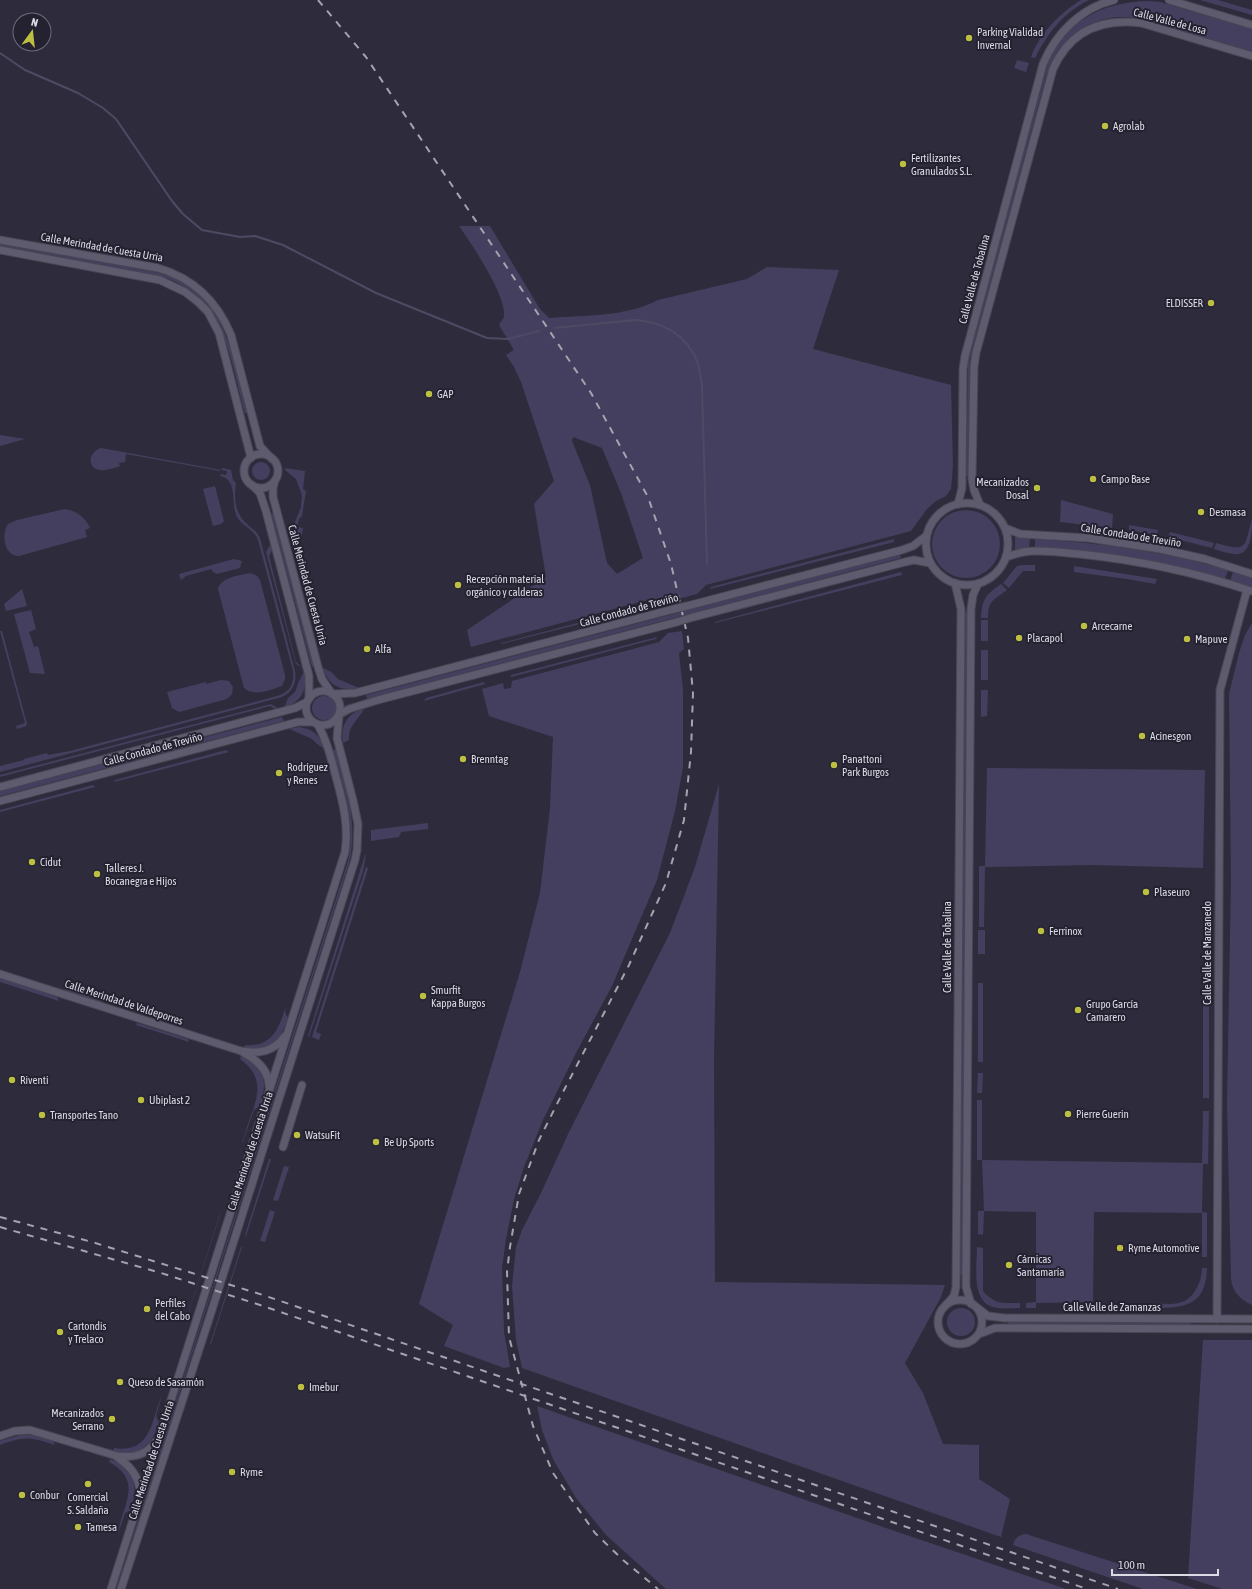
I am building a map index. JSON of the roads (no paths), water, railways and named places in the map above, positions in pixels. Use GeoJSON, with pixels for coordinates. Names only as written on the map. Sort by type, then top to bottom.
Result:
{"type":"FeatureCollection","features":[{"type":"Feature","properties":{"kind":"street","name":"Calle Valle de Tobalina"},"geometry":{"type":"LineString","coordinates":[[958,504],[962,488],[963,363],[1043,64],[1052,46],[1069,25],[1084,13],[1114,0]]}},
{"type":"Feature","properties":{"kind":"street","name":"Calle Valle de Losa"},"geometry":{"type":"LineString","coordinates":[[1169,0],[1252,25]]}},
{"type":"Feature","properties":{"kind":"street","name":"Calle Valle de Losa"},"geometry":{"type":"LineString","coordinates":[[1053,69],[1060,55],[1079,35],[1102,24],[1126,21],[1141,23],[1252,56]]}},
{"type":"Feature","properties":{"kind":"street","name":"Calle Valle de Tobalina"},"geometry":{"type":"LineString","coordinates":[[980,505],[972,479],[974,362],[1053,69]]}},
{"type":"Feature","properties":{"kind":"street","name":"Calle Merindad de Cuesta Urria"},"geometry":{"type":"LineString","coordinates":[[0,240],[158,268],[181,276],[195,285],[214,303],[231,334],[260,446],[272,459]]}},
{"type":"Feature","properties":{"kind":"street","name":"Calle Merindad de Cuesta Urria"},"geometry":{"type":"LineString","coordinates":[[0,250],[160,280],[185,292],[198,302],[211,317],[219,333],[252,458]]}},
{"type":"Feature","properties":{"kind":"street"},"geometry":{"type":"LineString","coordinates":[[262,455],[272,459],[278,470],[275,480],[271,485],[266,487],[259,488],[252,485],[246,477],[245,470],[247,463],[252,458],[262,455]]}},
{"type":"Feature","properties":{"kind":"street","name":"Calle Merindad de Cuesta Urria"},"geometry":{"type":"LineString","coordinates":[[275,480],[273,497],[316,659],[322,679],[333,694]]}},
{"type":"Feature","properties":{"kind":"street","name":"Calle Merindad de Cuesta Urria"},"geometry":{"type":"LineString","coordinates":[[252,485],[260,493],[266,511],[309,676],[308,700]]}},
{"type":"Feature","properties":{"kind":"street"},"geometry":{"type":"LineString","coordinates":[[969,503],[980,505],[990,510],[999,518],[1005,528],[1008,537],[1006,556],[1001,567],[994,576],[978,584],[955,584],[938,574],[930,563],[927,554],[926,536],[936,516],[947,508],[958,504],[969,503]]}},
{"type":"Feature","properties":{"kind":"street","name":"Calle Condado de Treviño"},"geometry":{"type":"LineString","coordinates":[[1005,528],[1020,534],[1088,538],[1160,549],[1252,573]]}},
{"type":"Feature","properties":{"kind":"street","name":"Calle Condado de Treviño"},"geometry":{"type":"LineString","coordinates":[[333,694],[355,693],[902,550],[913,546],[926,536]]}},
{"type":"Feature","properties":{"kind":"street"},"geometry":{"type":"LineString","coordinates":[[1006,556],[1032,551],[1114,558],[1187,572],[1250,591]]}},
{"type":"Feature","properties":{"kind":"street"},"geometry":{"type":"LineString","coordinates":[[339,715],[349,709],[366,703],[905,562],[914,560],[930,563]]}},
{"type":"Feature","properties":{"kind":"street","name":"Calle Valle de Tobalina"},"geometry":{"type":"LineString","coordinates":[[944,1307],[954,1296],[956,1277],[961,609],[955,584]]}},
{"type":"Feature","properties":{"kind":"street","name":"Calle Valle de Tobalina"},"geometry":{"type":"LineString","coordinates":[[973,1305],[966,1287],[966,1278],[971,609],[973,596],[978,584]]}},
{"type":"Feature","properties":{"kind":"street","name":"Calle Valle de Manzanedo"},"geometry":{"type":"LineString","coordinates":[[1217,1319],[1220,690],[1250,591]]}},
{"type":"Feature","properties":{"kind":"street"},"geometry":{"type":"LineString","coordinates":[[320,691],[333,694],[339,702],[341,709],[339,715],[335,721],[329,724],[315,723],[307,714],[308,700],[315,693],[320,691]]}},
{"type":"Feature","properties":{"kind":"street","name":"Calle Condado de Treviño"},"geometry":{"type":"LineString","coordinates":[[0,787],[295,708],[308,700]]}},
{"type":"Feature","properties":{"kind":"street","name":"Calle Merindad de Cuesta Urria"},"geometry":{"type":"LineString","coordinates":[[121,1589],[355,860],[358,824],[337,738],[339,715]]}},
{"type":"Feature","properties":{"kind":"street","name":"Calle Condado de Treviño"},"geometry":{"type":"LineString","coordinates":[[0,801],[298,722],[315,723]]}},
{"type":"Feature","properties":{"kind":"street","name":"Calle Merindad de Cuesta Urria"},"geometry":{"type":"LineString","coordinates":[[111,1589],[341,869],[347,828],[344,807],[326,740],[315,723]]}},
{"type":"Feature","properties":{"kind":"street","name":"Calle Merindad de Valdeporres"},"geometry":{"type":"LineString","coordinates":[[0,974],[241,1051],[259,1053],[270,1050],[281,1042],[289,1029]]}},
{"type":"Feature","properties":{"kind":"street","name":"Calle Merindad de Valdeporres"},"geometry":{"type":"LineString","coordinates":[[241,1051],[255,1059],[263,1068],[269,1080],[270,1091]]}},
{"type":"Feature","properties":{"kind":"street"},"geometry":{"type":"LineString","coordinates":[[283,1147],[302,1085]]}},
{"type":"Feature","properties":{"kind":"street"},"geometry":{"type":"LineString","coordinates":[[959,1301],[973,1305],[982,1319],[979,1334],[974,1340],[966,1343],[956,1344],[948,1340],[941,1333],[939,1327],[939,1316],[944,1307],[948,1304],[959,1301]]}},
{"type":"Feature","properties":{"kind":"street","name":"Calle Valle de Zamanzas"},"geometry":{"type":"LineString","coordinates":[[973,1305],[983,1314],[1005,1318],[1252,1319]]}},
{"type":"Feature","properties":{"kind":"street","name":"Calle Valle de Zamanzas"},"geometry":{"type":"LineString","coordinates":[[979,1334],[996,1328],[1252,1329]]}},
{"type":"Feature","properties":{"kind":"street"},"geometry":{"type":"LineString","coordinates":[[0,1436],[15,1431],[30,1430],[117,1456],[130,1457],[142,1454],[153,1445],[160,1435]]}},
{"type":"Feature","properties":{"kind":"street"},"geometry":{"type":"LineString","coordinates":[[117,1456],[132,1469],[139,1483],[141,1494]]}},
{"type":"Feature","properties":{"kind":"waterway"},"geometry":{"type":"LineString","coordinates":[[0,53],[25,70],[78,93],[103,108],[116,119],[172,201],[183,214],[202,230],[240,237],[255,236],[283,245],[376,293],[487,338],[508,339],[539,331]]}},
{"type":"Feature","properties":{"kind":"waterway"},"geometry":{"type":"LineString","coordinates":[[555,328],[635,320],[645,321],[665,327],[673,332],[688,345],[694,354],[699,367],[702,386],[707,564]]}},
{"type":"Feature","properties":{"kind":"railway"},"geometry":{"type":"LineString","coordinates":[[318,0],[366,57],[591,393],[648,497],[671,564],[688,638],[693,693],[691,752],[684,820],[666,883],[629,965],[539,1140],[519,1194],[507,1272],[509,1337],[533,1426],[553,1473],[595,1533],[623,1560],[658,1589]]}},
{"type":"Feature","properties":{"kind":"railway"},"geometry":{"type":"LineString","coordinates":[[0,1217],[92,1242],[263,1295],[1118,1589]]}},
{"type":"Feature","properties":{"kind":"railway"},"geometry":{"type":"LineString","coordinates":[[0,1227],[161,1273],[260,1305],[1087,1589]]}},
{"type":"Feature","properties":{"kind":"place","name":"Parking Vialidad Invernal"},"geometry":{"type":"Point","coordinates":[969,38]}},
{"type":"Feature","properties":{"kind":"place","name":"Agrolab"},"geometry":{"type":"Point","coordinates":[1105,126]}},
{"type":"Feature","properties":{"kind":"place","name":"Fertilizantes Granulados S.L."},"geometry":{"type":"Point","coordinates":[903,164]}},
{"type":"Feature","properties":{"kind":"place","name":"ELDISSER"},"geometry":{"type":"Point","coordinates":[1211,303]}},
{"type":"Feature","properties":{"kind":"place","name":"GAP"},"geometry":{"type":"Point","coordinates":[429,394]}},
{"type":"Feature","properties":{"kind":"place","name":"Campo Base"},"geometry":{"type":"Point","coordinates":[1093,479]}},
{"type":"Feature","properties":{"kind":"place","name":"Mecanizados Dosal"},"geometry":{"type":"Point","coordinates":[1037,488]}},
{"type":"Feature","properties":{"kind":"place","name":"Desmasa"},"geometry":{"type":"Point","coordinates":[1201,512]}},
{"type":"Feature","properties":{"kind":"place","name":"Recepción material orgánico y calderas"},"geometry":{"type":"Point","coordinates":[458,585]}},
{"type":"Feature","properties":{"kind":"place","name":"Arcecarne"},"geometry":{"type":"Point","coordinates":[1084,626]}},
{"type":"Feature","properties":{"kind":"place","name":"Placapol"},"geometry":{"type":"Point","coordinates":[1019,638]}},
{"type":"Feature","properties":{"kind":"place","name":"Mapuve"},"geometry":{"type":"Point","coordinates":[1187,639]}},
{"type":"Feature","properties":{"kind":"place","name":"Alfa"},"geometry":{"type":"Point","coordinates":[367,649]}},
{"type":"Feature","properties":{"kind":"place","name":"Acinesgon"},"geometry":{"type":"Point","coordinates":[1142,736]}},
{"type":"Feature","properties":{"kind":"place","name":"Brenntag"},"geometry":{"type":"Point","coordinates":[463,759]}},
{"type":"Feature","properties":{"kind":"place","name":"Panattoni Park Burgos"},"geometry":{"type":"Point","coordinates":[834,765]}},
{"type":"Feature","properties":{"kind":"place","name":"Rodríguez y Renes"},"geometry":{"type":"Point","coordinates":[279,773]}},
{"type":"Feature","properties":{"kind":"place","name":"Cidut"},"geometry":{"type":"Point","coordinates":[32,862]}},
{"type":"Feature","properties":{"kind":"place","name":"Talleres J. Bocanegra e Hijos"},"geometry":{"type":"Point","coordinates":[97,874]}},
{"type":"Feature","properties":{"kind":"place","name":"Plaseuro"},"geometry":{"type":"Point","coordinates":[1146,892]}},
{"type":"Feature","properties":{"kind":"place","name":"Ferrinox"},"geometry":{"type":"Point","coordinates":[1041,931]}},
{"type":"Feature","properties":{"kind":"place","name":"Smurfit Kappa Burgos"},"geometry":{"type":"Point","coordinates":[423,996]}},
{"type":"Feature","properties":{"kind":"place","name":"Grupo García Camarero"},"geometry":{"type":"Point","coordinates":[1078,1010]}},
{"type":"Feature","properties":{"kind":"place","name":"Riventi"},"geometry":{"type":"Point","coordinates":[12,1080]}},
{"type":"Feature","properties":{"kind":"place","name":"Ubiplast 2"},"geometry":{"type":"Point","coordinates":[141,1100]}},
{"type":"Feature","properties":{"kind":"place","name":"Pierre Guerin"},"geometry":{"type":"Point","coordinates":[1068,1114]}},
{"type":"Feature","properties":{"kind":"place","name":"Transportes Tano"},"geometry":{"type":"Point","coordinates":[42,1115]}},
{"type":"Feature","properties":{"kind":"place","name":"WatsuFit"},"geometry":{"type":"Point","coordinates":[297,1135]}},
{"type":"Feature","properties":{"kind":"place","name":"Be Up Sports"},"geometry":{"type":"Point","coordinates":[376,1142]}},
{"type":"Feature","properties":{"kind":"place","name":"Ryme Automotive"},"geometry":{"type":"Point","coordinates":[1120,1248]}},
{"type":"Feature","properties":{"kind":"place","name":"Cárnicas Santamaría"},"geometry":{"type":"Point","coordinates":[1009,1265]}},
{"type":"Feature","properties":{"kind":"place","name":"Perfiles del Cabo"},"geometry":{"type":"Point","coordinates":[147,1309]}},
{"type":"Feature","properties":{"kind":"place","name":"Cartondis y Trelaco"},"geometry":{"type":"Point","coordinates":[60,1332]}},
{"type":"Feature","properties":{"kind":"place","name":"Queso de Sasamón"},"geometry":{"type":"Point","coordinates":[120,1382]}},
{"type":"Feature","properties":{"kind":"place","name":"Imebur"},"geometry":{"type":"Point","coordinates":[301,1387]}},
{"type":"Feature","properties":{"kind":"place","name":"Mecanizados Serrano"},"geometry":{"type":"Point","coordinates":[112,1419]}},
{"type":"Feature","properties":{"kind":"place","name":"Ryme"},"geometry":{"type":"Point","coordinates":[232,1472]}},
{"type":"Feature","properties":{"kind":"place","name":"Comercial S. Saldaña"},"geometry":{"type":"Point","coordinates":[88,1484]}},
{"type":"Feature","properties":{"kind":"place","name":"Conbur"},"geometry":{"type":"Point","coordinates":[22,1495]}},
{"type":"Feature","properties":{"kind":"place","name":"Tamesa"},"geometry":{"type":"Point","coordinates":[78,1527]}}]}
